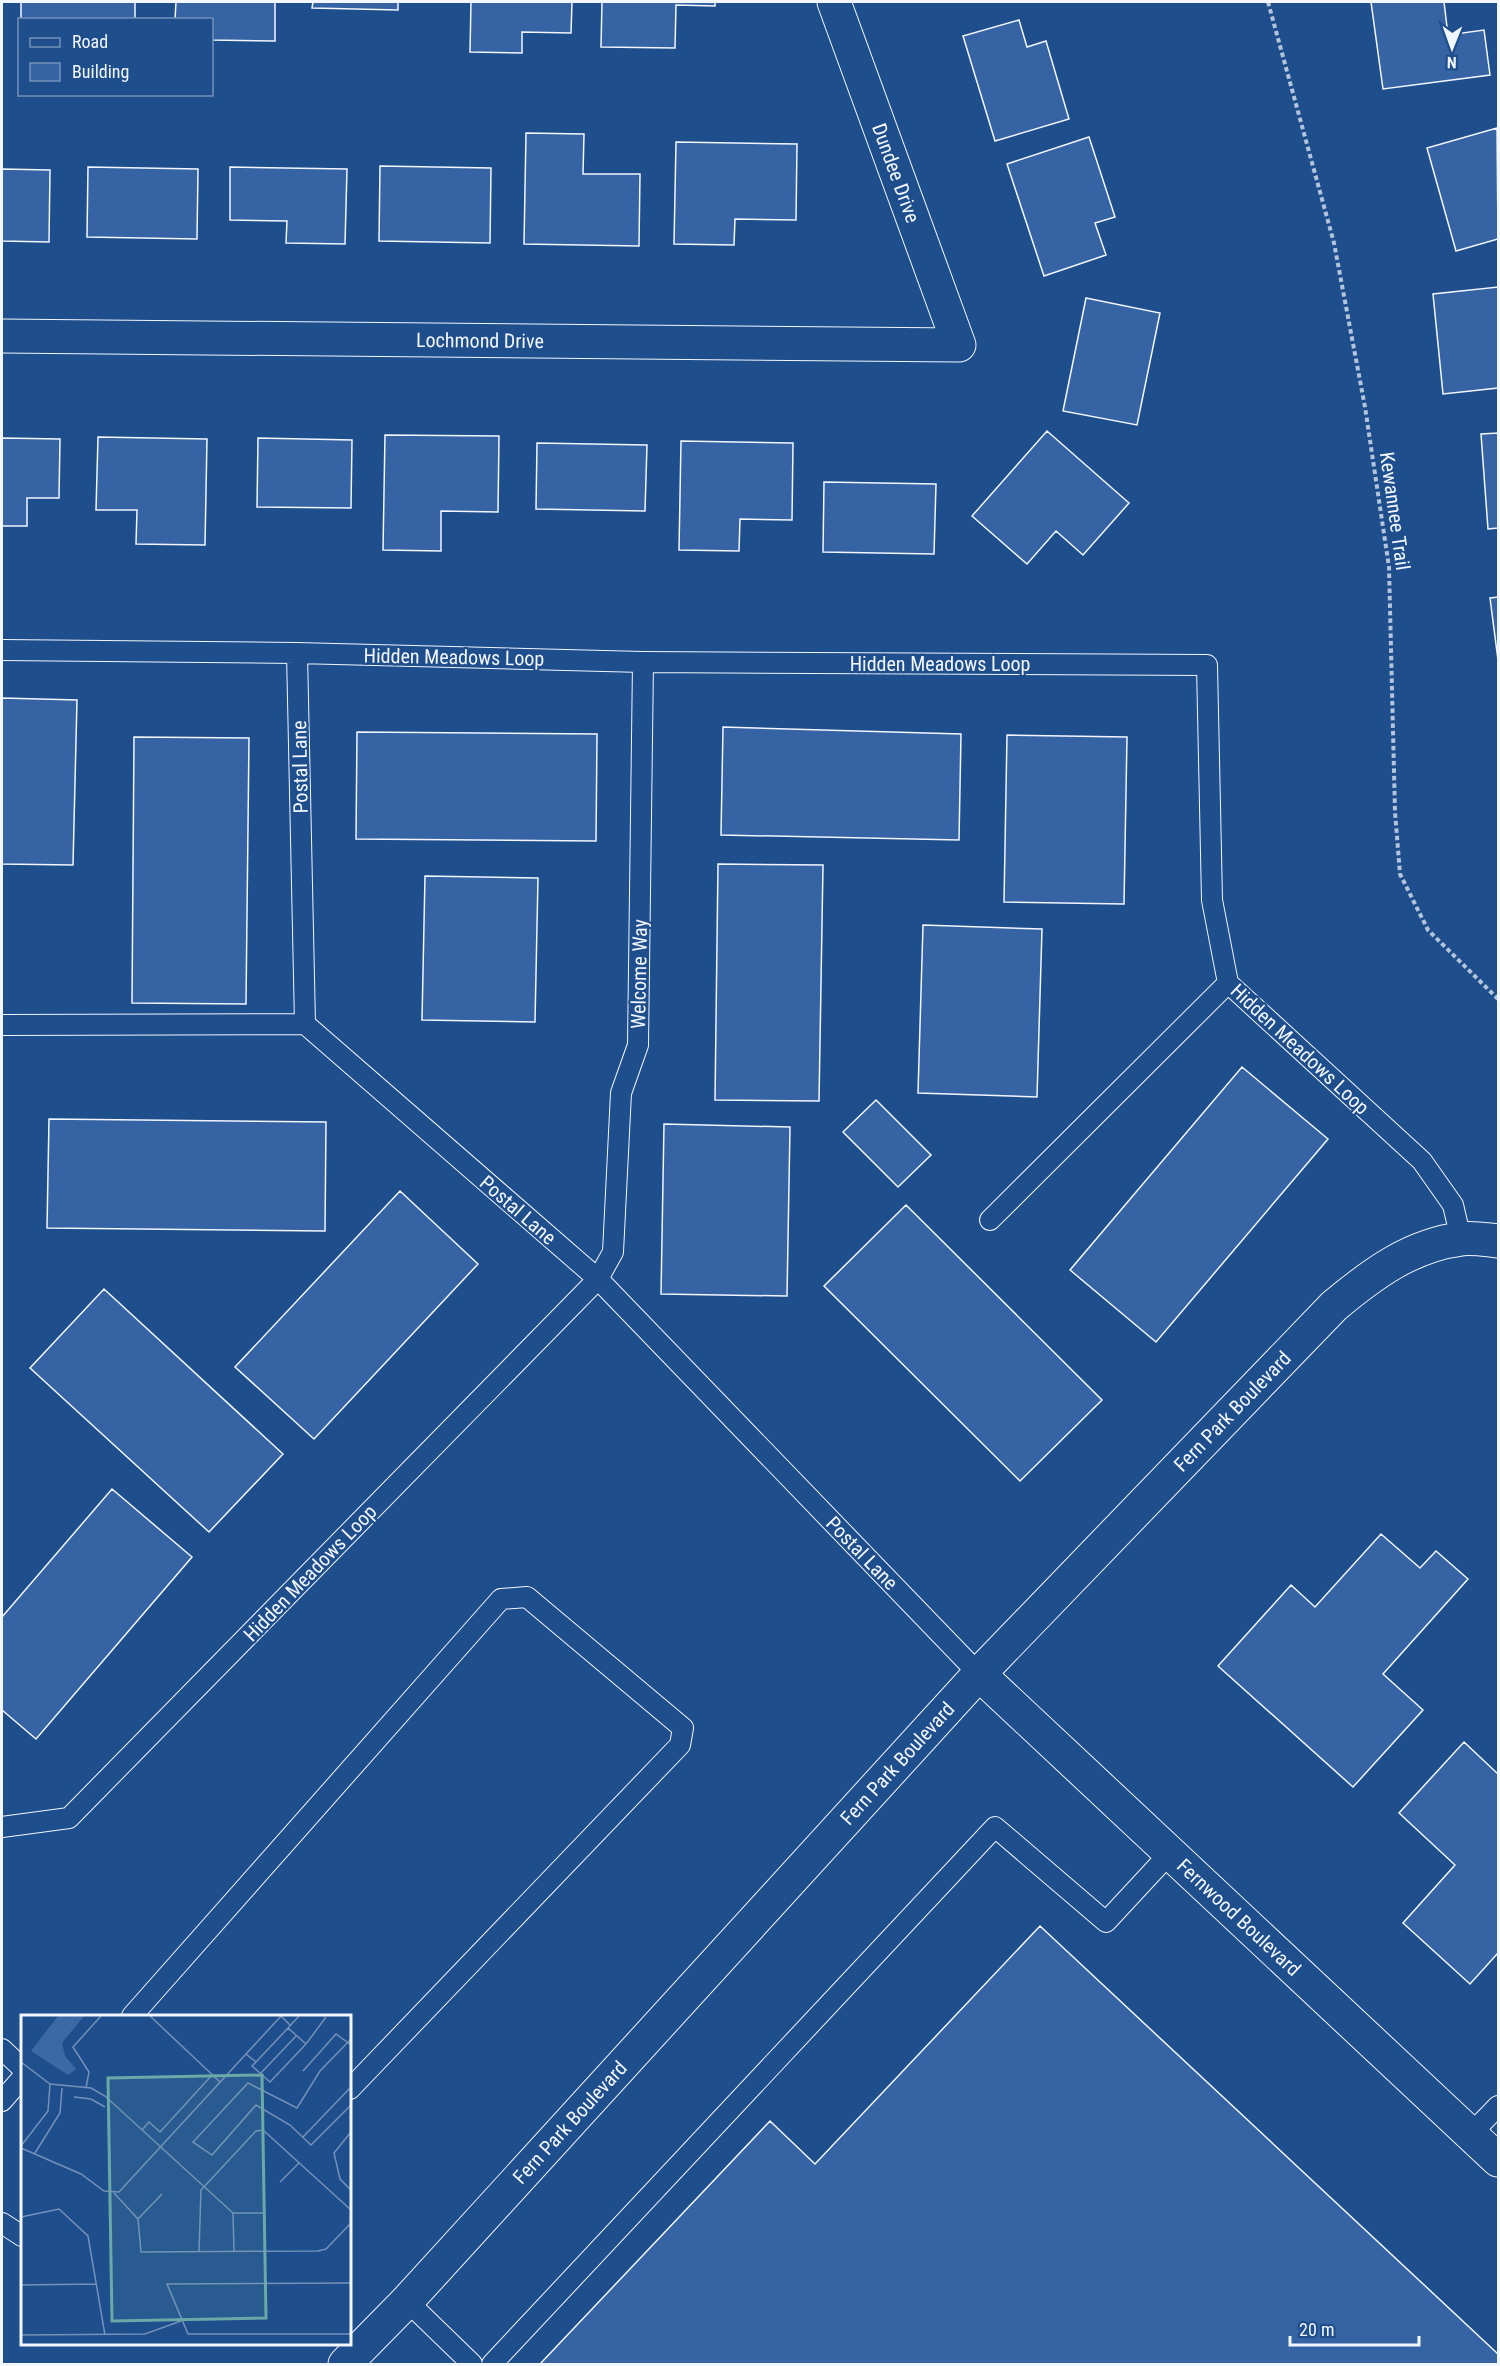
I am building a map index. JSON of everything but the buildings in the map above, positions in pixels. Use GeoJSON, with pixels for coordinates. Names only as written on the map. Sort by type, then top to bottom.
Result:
{"type":"FeatureCollection","features":[{"type":"Feature","properties":{"kind":"street","name":"Dundee Drive"},"geometry":{"type":"LineString","coordinates":[[834,2],[959,345]]}},
{"type":"Feature","properties":{"kind":"street","name":"Lochmond Drive"},"geometry":{"type":"LineString","coordinates":[[2,336],[959,345]]}},
{"type":"Feature","properties":{"kind":"street","name":"Fern Park Boulevard"},"geometry":{"type":"LineString","coordinates":[[345,2364],[407,2301],[980,1674],[1334,1306],[1368,1278],[1409,1253],[1461,1239],[1498,1241]]}},
{"type":"Feature","properties":{"kind":"street","name":"Fernwood Boulevard"},"geometry":{"type":"LineString","coordinates":[[980,1674],[1498,2160]]}},
{"type":"Feature","properties":{"kind":"lane","name":"Hidden Meadows Loop"},"geometry":{"type":"LineString","coordinates":[[2,650],[297,653],[643,662],[1207,665],[1212,900],[1228,983],[1422,1161],[1453,1205],[1461,1239]]}},
{"type":"Feature","properties":{"kind":"lane","name":"Postal Lane"},"geometry":{"type":"LineString","coordinates":[[297,653],[305,1024],[598,1279],[980,1674]]}},
{"type":"Feature","properties":{"kind":"lane","name":"Welcome Way"},"geometry":{"type":"LineString","coordinates":[[598,1279],[613,1252],[621,1093],[638,1045],[643,662]]}},
{"type":"Feature","properties":{"kind":"lane"},"geometry":{"type":"LineString","coordinates":[[990,1220],[1228,983]]}},
{"type":"Feature","properties":{"kind":"lane"},"geometry":{"type":"LineString","coordinates":[[2,1025],[305,1024]]}},
{"type":"Feature","properties":{"kind":"lane","name":"Hidden Meadows Loop"},"geometry":{"type":"LineString","coordinates":[[2,1827],[69,1818],[598,1279]]}},
{"type":"Feature","properties":{"kind":"lane"},"geometry":{"type":"LineString","coordinates":[[133,2015],[501,1599],[527,1597],[683,1728],[680,1745],[351,2088]]}},
{"type":"Feature","properties":{"kind":"lane"},"geometry":{"type":"LineString","coordinates":[[492,2364],[995,1827],[1106,1922],[1170,1852]]}},
{"type":"Feature","properties":{"kind":"lane"},"geometry":{"type":"LineString","coordinates":[[2,2049],[21,2067]]}},
{"type":"Feature","properties":{"kind":"lane"},"geometry":{"type":"LineString","coordinates":[[2,2101],[21,2079]]}},
{"type":"Feature","properties":{"kind":"lane"},"geometry":{"type":"LineString","coordinates":[[1471,2134],[1498,2106]]}},
{"type":"Feature","properties":{"kind":"lane"},"geometry":{"type":"LineString","coordinates":[[2,2223],[21,2235]]}},
{"type":"Feature","properties":{"kind":"lane"},"geometry":{"type":"LineString","coordinates":[[407,2301],[472,2364]]}},
{"type":"Feature","properties":{"kind":"path","name":"Kewannee Trail"},"geometry":{"type":"LineString","coordinates":[[1268,2],[1334,243],[1366,419],[1389,567],[1395,812],[1400,874],[1428,930],[1498,999]]}}]}
